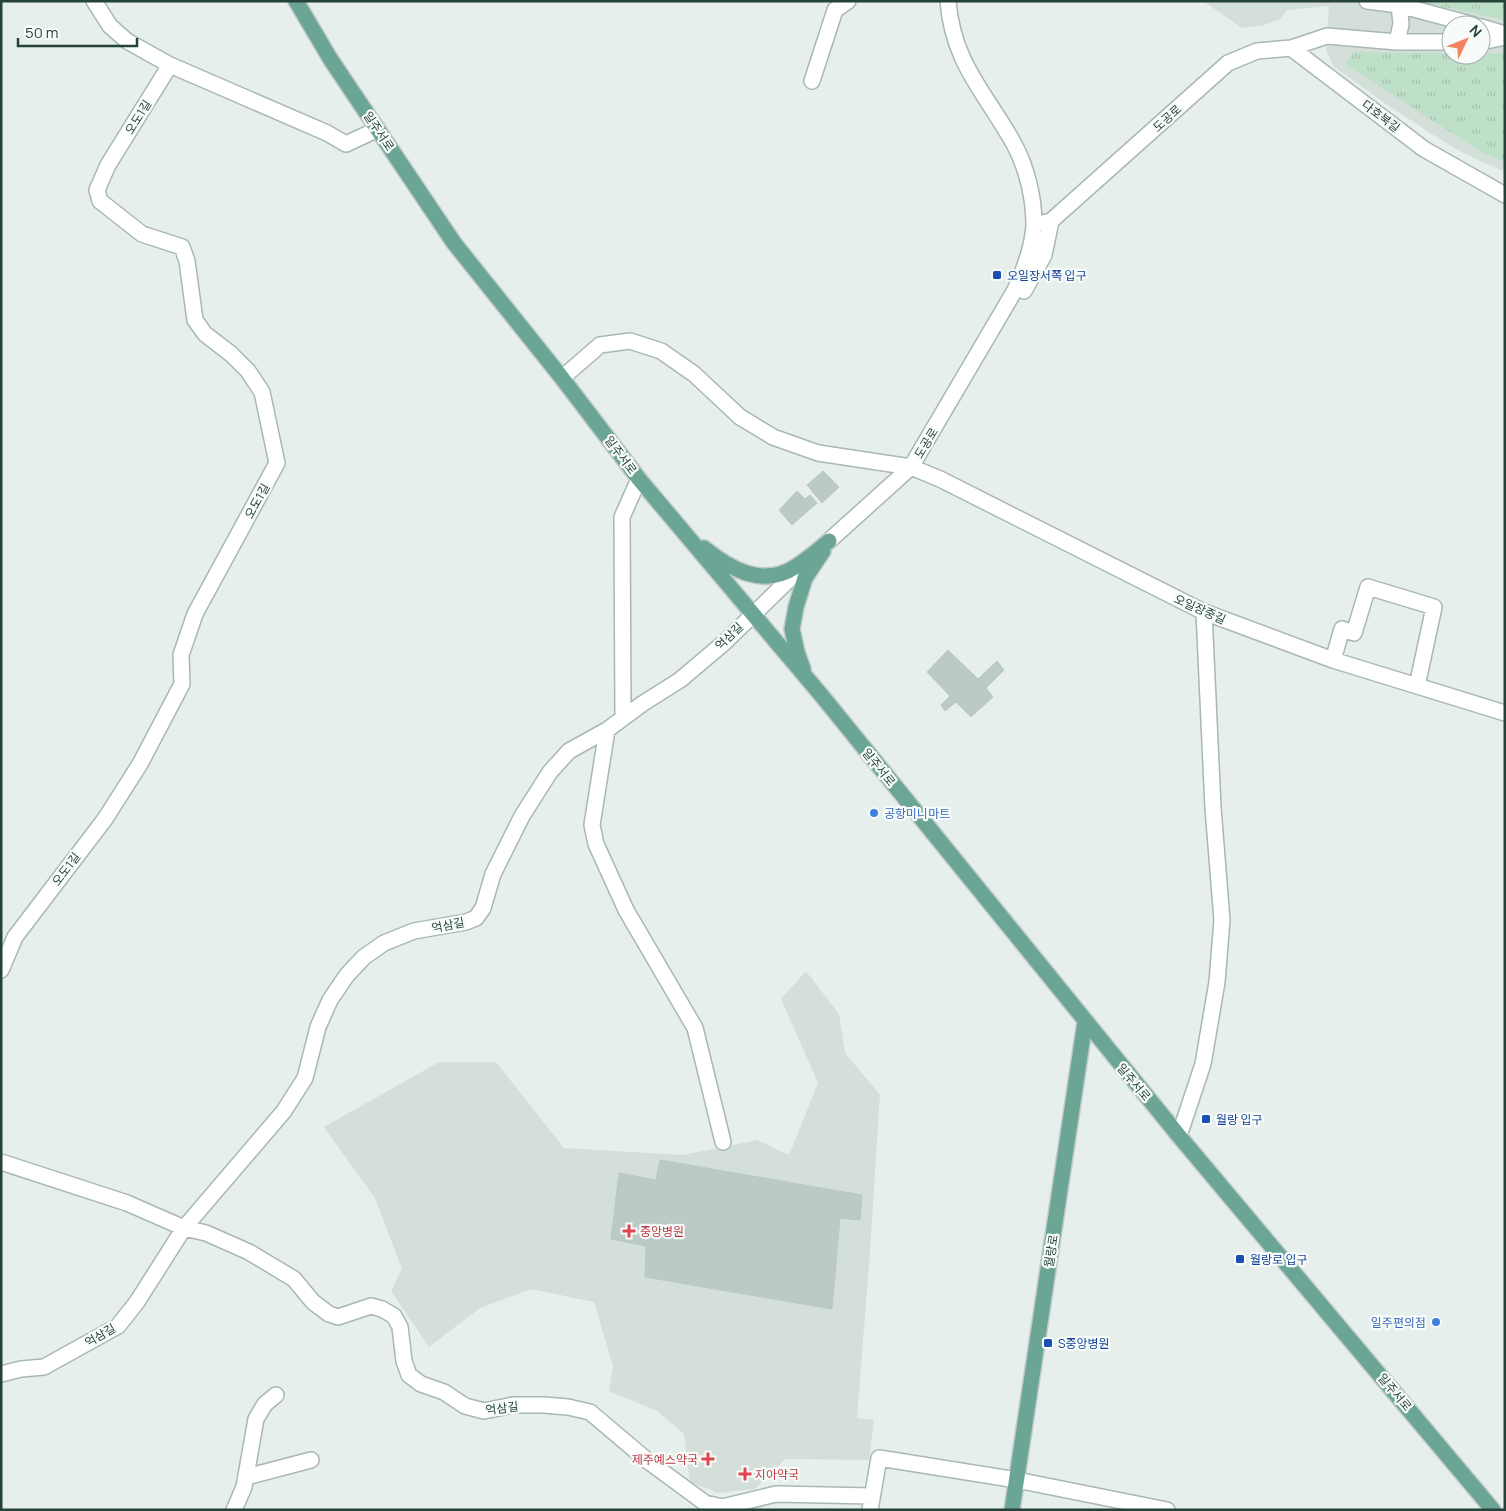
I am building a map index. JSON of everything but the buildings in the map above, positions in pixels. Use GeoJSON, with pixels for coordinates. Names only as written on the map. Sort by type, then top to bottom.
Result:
{"type":"FeatureCollection","features":[{"type":"Feature","properties":{"kind":"main road","name":"일주서로"},"geometry":{"type":"LineString","coordinates":[[296,1],[331,60],[454,243],[562,378],[639,479],[822,696],[1179,1136],[1494,1510]]}},
{"type":"Feature","properties":{"kind":"main road"},"geometry":{"type":"LineString","coordinates":[[680,529],[714,556],[738,571],[760,577],[776,575],[794,568],[829,541]]}},
{"type":"Feature","properties":{"kind":"main road"},"geometry":{"type":"LineString","coordinates":[[822,696],[804,671],[797,652],[792,629],[796,607],[805,578],[829,541]]}},
{"type":"Feature","properties":{"kind":"main road","name":"월랑로"},"geometry":{"type":"LineString","coordinates":[[1012,1510],[1085,1022]]}},
{"type":"Feature","properties":{"kind":"street"},"geometry":{"type":"LineString","coordinates":[[94,1],[110,26],[127,41],[170,65],[327,133],[346,144],[378,130]]}},
{"type":"Feature","properties":{"kind":"street"},"geometry":{"type":"LineString","coordinates":[[812,81],[834,10],[848,1]]}},
{"type":"Feature","properties":{"kind":"street","name":"도공로"},"geometry":{"type":"LineString","coordinates":[[752,614],[829,541],[912,467],[990,335],[1015,290],[1028,259],[1034,225],[1028,177],[1015,146],[961,58],[951,25],[948,1]]}},
{"type":"Feature","properties":{"kind":"street"},"geometry":{"type":"LineString","coordinates":[[1367,1],[1399,5],[1441,16]]}},
{"type":"Feature","properties":{"kind":"street"},"geometry":{"type":"LineString","coordinates":[[1397,42],[1401,24],[1399,5]]}},
{"type":"Feature","properties":{"kind":"street"},"geometry":{"type":"LineString","coordinates":[[1491,30],[1505,35]]}},
{"type":"Feature","properties":{"kind":"street"},"geometry":{"type":"LineString","coordinates":[[1491,39],[1505,35]]}},
{"type":"Feature","properties":{"kind":"street"},"geometry":{"type":"LineString","coordinates":[[1292,48],[1327,36],[1397,42],[1441,42]]}},
{"type":"Feature","properties":{"kind":"street","name":"도공로"},"geometry":{"type":"LineString","coordinates":[[1034,225],[1051,221],[1228,63],[1257,52],[1292,48]]}},
{"type":"Feature","properties":{"kind":"street","name":"다호북길"},"geometry":{"type":"LineString","coordinates":[[1292,48],[1424,149],[1505,195]]}},
{"type":"Feature","properties":{"kind":"street","name":"오도1길"},"geometry":{"type":"LineString","coordinates":[[1,970],[15,937],[105,819],[140,764],[182,684],[180,655],[195,614],[277,463],[262,392],[248,371],[231,354],[205,334],[195,320],[187,261],[182,247],[142,234],[100,201],[97,190],[108,165],[170,65]]}},
{"type":"Feature","properties":{"kind":"street"},"geometry":{"type":"LineString","coordinates":[[990,335],[1017,303],[1044,255],[1051,221]]}},
{"type":"Feature","properties":{"kind":"street","name":"오일장중길"},"geometry":{"type":"LineString","coordinates":[[562,378],[600,344],[630,341],[661,351],[694,374],[740,417],[773,437],[818,453],[912,467],[958,488],[1204,612],[1332,660],[1505,713]]}},
{"type":"Feature","properties":{"kind":"street"},"geometry":{"type":"LineString","coordinates":[[623,718],[622,517],[639,479]]}},
{"type":"Feature","properties":{"kind":"street"},"geometry":{"type":"LineString","coordinates":[[1332,660],[1342,629],[1354,633],[1368,587],[1434,608],[1417,686]]}},
{"type":"Feature","properties":{"kind":"street"},"geometry":{"type":"LineString","coordinates":[[1179,1136],[1203,1064],[1217,982],[1222,920],[1212,808],[1204,612]]}},
{"type":"Feature","properties":{"kind":"street","name":"억삼길"},"geometry":{"type":"LineString","coordinates":[[1,1374],[44,1366],[118,1326],[136,1302],[184,1228],[284,1111],[296,1093],[305,1078],[318,1027],[330,1000],[347,975],[364,957],[384,943],[414,931],[466,922],[476,918],[483,908],[493,874],[522,816],[550,772],[569,751],[607,730],[642,704],[680,680],[725,642],[752,614]]}},
{"type":"Feature","properties":{"kind":"street"},"geometry":{"type":"LineString","coordinates":[[607,730],[592,825],[596,844],[626,910],[695,1028],[723,1142]]}},
{"type":"Feature","properties":{"kind":"street","name":"억삼길"},"geometry":{"type":"LineString","coordinates":[[1,1162],[127,1203],[184,1228],[206,1233],[249,1252],[294,1279],[313,1302],[329,1314],[338,1317],[371,1306],[382,1309],[394,1316],[400,1327],[404,1361],[409,1375],[421,1384],[444,1392],[465,1406],[484,1412],[513,1405],[568,1407],[590,1412],[648,1461],[705,1503],[722,1507],[776,1494],[871,1503]]}},
{"type":"Feature","properties":{"kind":"street"},"geometry":{"type":"LineString","coordinates":[[234,1510],[244,1487],[256,1419],[265,1404],[276,1396]]}},
{"type":"Feature","properties":{"kind":"street"},"geometry":{"type":"LineString","coordinates":[[871,1503],[880,1458],[1017,1480],[1167,1510]]}},
{"type":"Feature","properties":{"kind":"street"},"geometry":{"type":"LineString","coordinates":[[246,1476],[311,1460]]}},
{"type":"Feature","properties":{"kind":"shaded area"},"geometry":{"type":"Polygon","coordinates":[[[1203,1],[1505,1],[1505,172],[1463,153],[1438,138],[1334,67],[1326,51],[1329,6],[1287,10],[1280,19],[1264,25],[1242,28],[1203,1]]]}},
{"type":"Feature","properties":{"kind":"shaded area","name":"중앙병원"},"geometry":{"type":"Polygon","coordinates":[[[806,971],[839,1014],[845,1053],[880,1095],[857,1418],[874,1420],[869,1460],[785,1459],[755,1489],[718,1493],[690,1482],[684,1434],[657,1411],[609,1391],[613,1366],[594,1302],[531,1289],[480,1308],[429,1347],[391,1291],[402,1269],[375,1198],[324,1127],[439,1062],[496,1062],[564,1148],[683,1155],[757,1140],[789,1155],[818,1083],[781,999],[806,971]]]}},
{"type":"Feature","properties":{"kind":"green space"},"geometry":{"type":"Polygon","coordinates":[[[1416,1],[1505,1],[1505,20],[1491,17],[1491,15],[1482,15],[1416,1]]]}},
{"type":"Feature","properties":{"kind":"green space"},"geometry":{"type":"Polygon","coordinates":[[[1505,49],[1505,162],[1483,153],[1345,64],[1354,52],[1441,53],[1441,65],[1491,65],[1491,53],[1503,53],[1505,49]]]}},
{"type":"Feature","properties":{"kind":"place","name":"오일장서쪽 입구"},"geometry":{"type":"Point","coordinates":[997,275]}},
{"type":"Feature","properties":{"kind":"place","name":"공항미니마트"},"geometry":{"type":"Point","coordinates":[874,813]}},
{"type":"Feature","properties":{"kind":"place","name":"월랑 입구"},"geometry":{"type":"Point","coordinates":[1206,1119]}},
{"type":"Feature","properties":{"kind":"place","name":"중앙병원"},"geometry":{"type":"Point","coordinates":[629,1231]}},
{"type":"Feature","properties":{"kind":"place","name":"월랑로 입구"},"geometry":{"type":"Point","coordinates":[1240,1259]}},
{"type":"Feature","properties":{"kind":"place","name":"일주편의점"},"geometry":{"type":"Point","coordinates":[1436,1322]}},
{"type":"Feature","properties":{"kind":"place","name":"S중앙병원"},"geometry":{"type":"Point","coordinates":[1048,1343]}},
{"type":"Feature","properties":{"kind":"place","name":"제주예스약국"},"geometry":{"type":"Point","coordinates":[708,1459]}},
{"type":"Feature","properties":{"kind":"place","name":"지아약국"},"geometry":{"type":"Point","coordinates":[745,1474]}}]}
